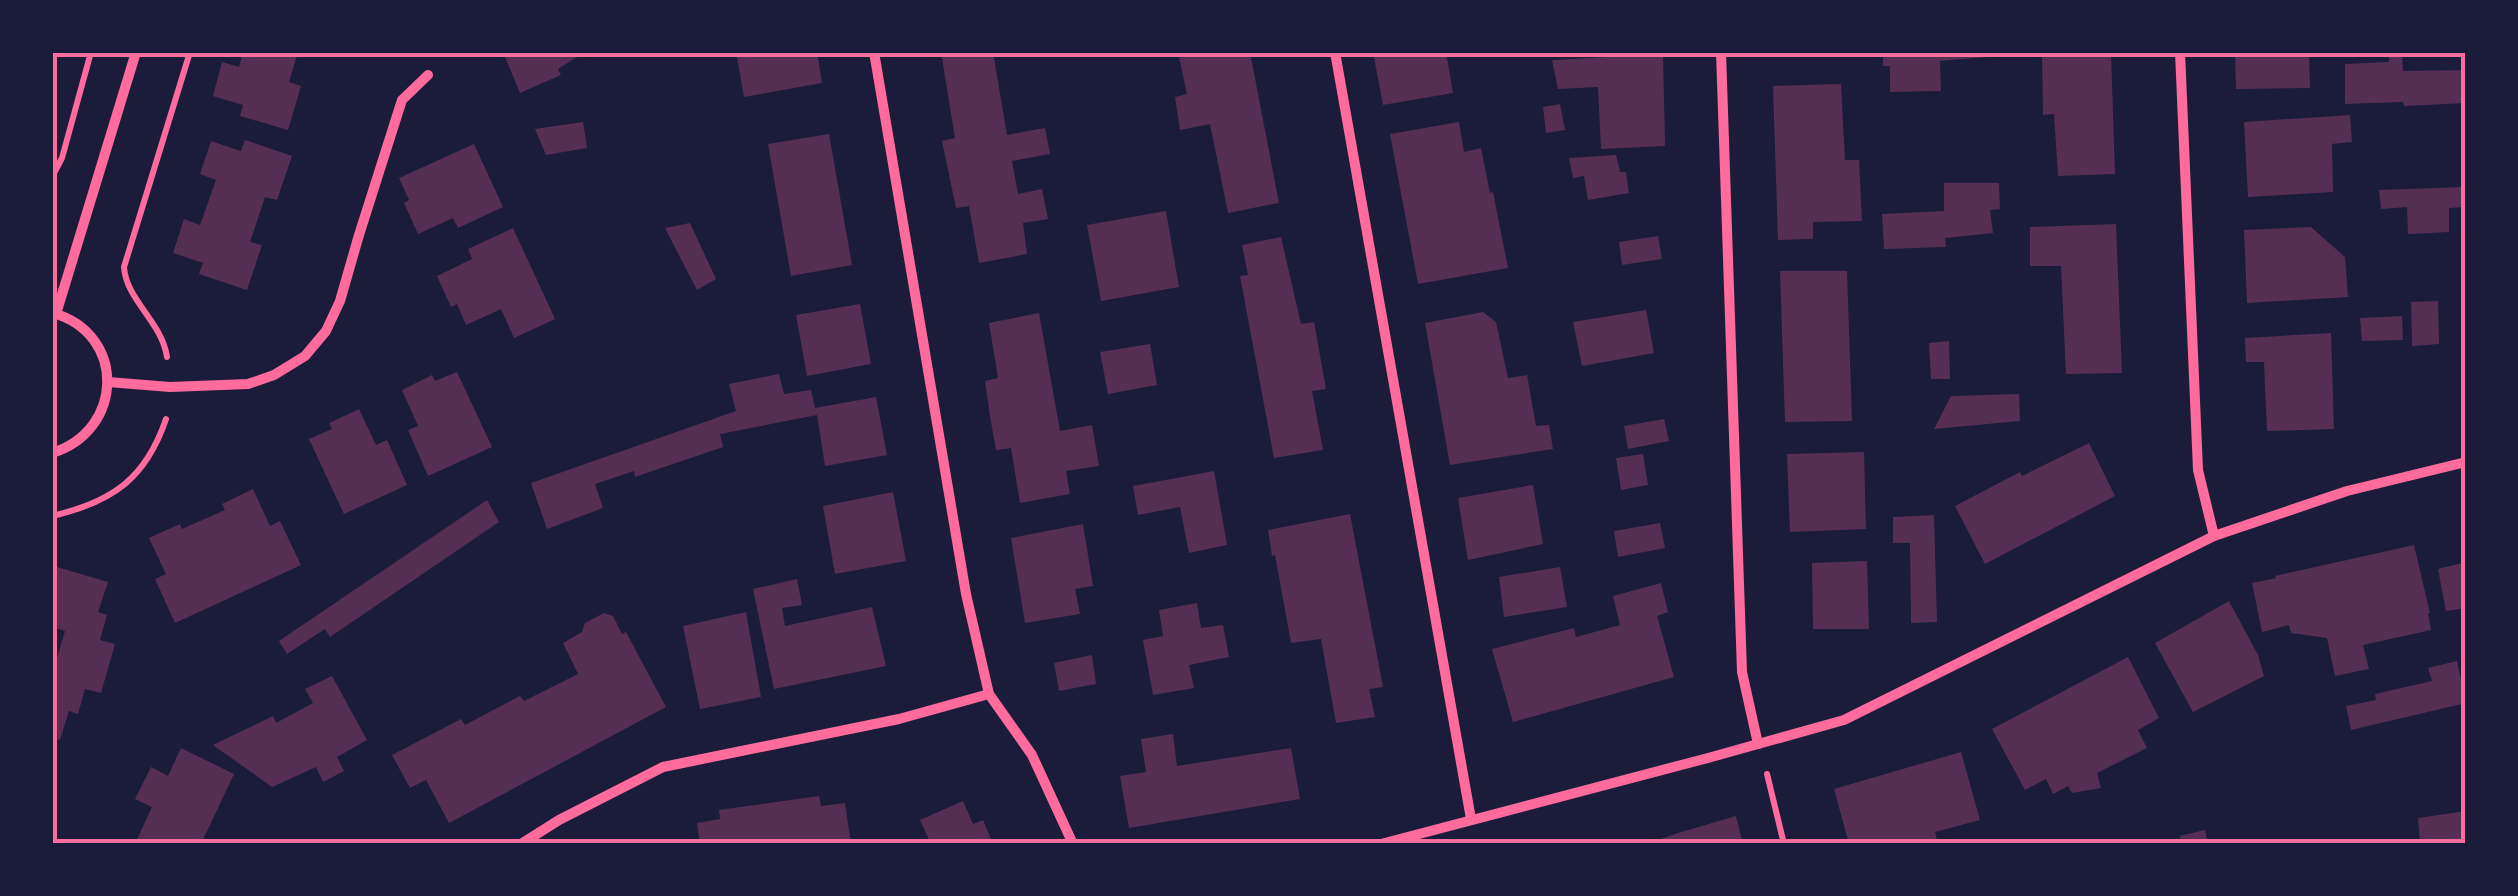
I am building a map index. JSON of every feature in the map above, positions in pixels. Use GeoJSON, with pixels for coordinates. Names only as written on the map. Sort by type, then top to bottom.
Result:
{"type":"FeatureCollection","features":[{"type":"Feature","properties":{"kind":"street"},"geometry":{"type":"LineString","coordinates":[[52,453],[75,444],[93,427],[105,405],[108,382],[104,357],[96,342],[81,326],[54,313],[136,52]]}},
{"type":"Feature","properties":{"kind":"street"},"geometry":{"type":"LineString","coordinates":[[874,52],[966,594],[990,694],[1032,755],[1073,844]]}},
{"type":"Feature","properties":{"kind":"street"},"geometry":{"type":"LineString","coordinates":[[1335,52],[1471,819]]}},
{"type":"Feature","properties":{"kind":"street"},"geometry":{"type":"LineString","coordinates":[[1721,52],[1742,672],[1758,744]]}},
{"type":"Feature","properties":{"kind":"street"},"geometry":{"type":"LineString","coordinates":[[2180,52],[2198,470],[2214,536]]}},
{"type":"Feature","properties":{"kind":"street"},"geometry":{"type":"LineString","coordinates":[[108,382],[170,387],[248,384],[274,375],[304,356],[326,330],[340,301],[402,100],[428,75]]}},
{"type":"Feature","properties":{"kind":"street"},"geometry":{"type":"LineString","coordinates":[[1381,844],[1844,720],[2214,536],[2347,491],[2466,462]]}},
{"type":"Feature","properties":{"kind":"street"},"geometry":{"type":"LineString","coordinates":[[521,844],[663,767],[899,719],[990,694]]}},
{"type":"Feature","properties":{"kind":"path"},"geometry":{"type":"LineString","coordinates":[[52,177],[62,158],[91,52]]}},
{"type":"Feature","properties":{"kind":"path"},"geometry":{"type":"LineString","coordinates":[[52,516],[96,503],[116,490],[142,467],[167,418],[170,387],[166,349],[147,312],[127,286],[124,267],[190,52]]}},
{"type":"Feature","properties":{"kind":"path"},"geometry":{"type":"LineString","coordinates":[[1758,744],[1784,844]]}},
{"type":"Feature","properties":{"kind":"building"},"geometry":{"type":"Polygon","coordinates":[[[243,52],[298,52],[289,82],[301,86],[288,130],[240,116],[243,105],[213,96],[222,62],[239,67],[243,52]]]}},
{"type":"Feature","properties":{"kind":"building"},"geometry":{"type":"Polygon","coordinates":[[[503,52],[585,52],[558,69],[561,75],[520,93],[503,52]]]}},
{"type":"Feature","properties":{"kind":"building"},"geometry":{"type":"Polygon","coordinates":[[[736,52],[817,52],[822,83],[744,97],[736,52]]]}},
{"type":"Feature","properties":{"kind":"building"},"geometry":{"type":"Polygon","coordinates":[[[941,52],[993,52],[1007,135],[1045,128],[1050,154],[1012,161],[1018,194],[1042,189],[1048,219],[1023,223],[1027,254],[979,263],[969,206],[956,208],[942,141],[955,138],[941,52]]]}},
{"type":"Feature","properties":{"kind":"building"},"geometry":{"type":"Polygon","coordinates":[[[1178,52],[1250,52],[1279,203],[1228,213],[1210,124],[1180,130],[1175,97],[1187,94],[1178,52]]]}},
{"type":"Feature","properties":{"kind":"building"},"geometry":{"type":"Polygon","coordinates":[[[1373,52],[1446,52],[1453,93],[1383,105],[1373,52]]]}},
{"type":"Feature","properties":{"kind":"building"},"geometry":{"type":"Polygon","coordinates":[[[1626,52],[1663,52],[1665,146],[1601,149],[1598,87],[1558,89],[1552,60],[1626,56],[1626,52]]]}},
{"type":"Feature","properties":{"kind":"building"},"geometry":{"type":"Polygon","coordinates":[[[1883,52],[1986,52],[1987,57],[1940,61],[1941,91],[1890,92],[1890,66],[1883,66],[1883,52]]]}},
{"type":"Feature","properties":{"kind":"building"},"geometry":{"type":"Polygon","coordinates":[[[2042,52],[2111,52],[2115,174],[2058,176],[2054,114],[2043,115],[2042,52]]]}},
{"type":"Feature","properties":{"kind":"building"},"geometry":{"type":"Polygon","coordinates":[[[2235,52],[2309,52],[2310,88],[2236,89],[2235,52]]]}},
{"type":"Feature","properties":{"kind":"building"},"geometry":{"type":"Polygon","coordinates":[[[2389,52],[2402,52],[2403,71],[2466,70],[2466,103],[2345,104],[2345,64],[2389,62],[2389,52]]]}},
{"type":"Feature","properties":{"kind":"building"},"geometry":{"type":"Polygon","coordinates":[[[1841,84],[1845,160],[1859,160],[1862,221],[1813,222],[1813,239],[1778,240],[1773,86],[1841,84]]]}},
{"type":"Feature","properties":{"kind":"building"},"geometry":{"type":"Polygon","coordinates":[[[1560,104],[1565,130],[1546,133],[1543,107],[1560,104]]]}},
{"type":"Feature","properties":{"kind":"building"},"geometry":{"type":"Polygon","coordinates":[[[2350,115],[2352,142],[2332,144],[2333,192],[2248,197],[2244,122],[2350,115]]]}},
{"type":"Feature","properties":{"kind":"building"},"geometry":{"type":"Polygon","coordinates":[[[583,122],[587,148],[546,155],[535,129],[583,122]]]}},
{"type":"Feature","properties":{"kind":"building"},"geometry":{"type":"Polygon","coordinates":[[[1459,122],[1464,152],[1481,148],[1508,268],[1418,284],[1390,134],[1459,122]]]}},
{"type":"Feature","properties":{"kind":"building"},"geometry":{"type":"Polygon","coordinates":[[[829,134],[852,265],[791,276],[768,144],[829,134]]]}},
{"type":"Feature","properties":{"kind":"building"},"geometry":{"type":"Polygon","coordinates":[[[245,140],[292,156],[277,200],[265,197],[250,242],[262,245],[247,290],[199,274],[203,263],[173,253],[184,219],[200,225],[216,180],[200,174],[211,141],[241,151],[245,140]]]}},
{"type":"Feature","properties":{"kind":"building"},"geometry":{"type":"Polygon","coordinates":[[[474,144],[503,207],[458,228],[453,218],[418,234],[404,203],[409,200],[399,178],[474,144]]]}},
{"type":"Feature","properties":{"kind":"building"},"geometry":{"type":"Polygon","coordinates":[[[1616,155],[1620,172],[1626,172],[1629,193],[1588,200],[1584,176],[1573,178],[1569,158],[1616,155]]]}},
{"type":"Feature","properties":{"kind":"building"},"geometry":{"type":"Polygon","coordinates":[[[1944,183],[1999,183],[2000,209],[1990,210],[1993,233],[1945,238],[1946,247],[1884,249],[1882,214],[1944,211],[1944,183]]]}},
{"type":"Feature","properties":{"kind":"building"},"geometry":{"type":"Polygon","coordinates":[[[2465,187],[2465,207],[2449,208],[2449,232],[2408,234],[2407,207],[2381,209],[2379,190],[2465,187]]]}},
{"type":"Feature","properties":{"kind":"building"},"geometry":{"type":"Polygon","coordinates":[[[1166,211],[1179,287],[1101,301],[1087,225],[1166,211]]]}},
{"type":"Feature","properties":{"kind":"building"},"geometry":{"type":"Polygon","coordinates":[[[690,223],[716,279],[697,290],[665,228],[690,223]]]}},
{"type":"Feature","properties":{"kind":"building"},"geometry":{"type":"Polygon","coordinates":[[[2116,224],[2122,373],[2066,374],[2061,266],[2030,266],[2030,227],[2116,224]]]}},
{"type":"Feature","properties":{"kind":"building"},"geometry":{"type":"Polygon","coordinates":[[[2311,227],[2345,257],[2348,297],[2247,303],[2244,230],[2311,227]]]}},
{"type":"Feature","properties":{"kind":"building"},"geometry":{"type":"Polygon","coordinates":[[[513,228],[555,319],[514,338],[501,309],[466,325],[457,304],[451,307],[437,276],[472,259],[468,249],[513,228]]]}},
{"type":"Feature","properties":{"kind":"building"},"geometry":{"type":"Polygon","coordinates":[[[1658,236],[1662,259],[1622,265],[1619,242],[1658,236]]]}},
{"type":"Feature","properties":{"kind":"building"},"geometry":{"type":"Polygon","coordinates":[[[1281,237],[1301,324],[1314,322],[1326,389],[1312,391],[1323,450],[1274,458],[1240,276],[1248,275],[1242,245],[1281,237]]]}},
{"type":"Feature","properties":{"kind":"building"},"geometry":{"type":"Polygon","coordinates":[[[1780,271],[1847,271],[1852,421],[1785,422],[1780,271]]]}},
{"type":"Feature","properties":{"kind":"building"},"geometry":{"type":"Polygon","coordinates":[[[2438,301],[2439,344],[2412,346],[2411,302],[2438,301]]]}},
{"type":"Feature","properties":{"kind":"building"},"geometry":{"type":"Polygon","coordinates":[[[860,304],[871,364],[807,376],[796,315],[860,304]]]}},
{"type":"Feature","properties":{"kind":"building"},"geometry":{"type":"Polygon","coordinates":[[[1646,310],[1654,353],[1582,366],[1573,322],[1646,310]]]}},
{"type":"Feature","properties":{"kind":"building"},"geometry":{"type":"Polygon","coordinates":[[[1483,312],[1496,322],[1508,378],[1527,375],[1536,426],[1549,425],[1553,449],[1450,465],[1425,323],[1483,312]]]}},
{"type":"Feature","properties":{"kind":"building"},"geometry":{"type":"Polygon","coordinates":[[[1039,313],[1060,431],[1092,425],[1099,466],[1066,471],[1070,494],[1020,503],[1011,448],[996,450],[990,416],[985,381],[998,378],[989,323],[1039,313]]]}},
{"type":"Feature","properties":{"kind":"building"},"geometry":{"type":"Polygon","coordinates":[[[2402,316],[2403,340],[2362,341],[2360,318],[2402,316]]]}},
{"type":"Feature","properties":{"kind":"building"},"geometry":{"type":"Polygon","coordinates":[[[2331,333],[2334,429],[2267,431],[2264,362],[2246,362],[2245,338],[2331,333]]]}},
{"type":"Feature","properties":{"kind":"building"},"geometry":{"type":"Polygon","coordinates":[[[1949,341],[1950,379],[1931,379],[1929,343],[1949,341]]]}},
{"type":"Feature","properties":{"kind":"building"},"geometry":{"type":"Polygon","coordinates":[[[1150,344],[1157,385],[1108,394],[1100,352],[1150,344]]]}},
{"type":"Feature","properties":{"kind":"building"},"geometry":{"type":"Polygon","coordinates":[[[457,372],[492,447],[428,476],[408,430],[418,426],[402,390],[432,375],[435,381],[457,372]]]}},
{"type":"Feature","properties":{"kind":"building"},"geometry":{"type":"Polygon","coordinates":[[[779,374],[784,394],[811,390],[815,408],[876,397],[887,455],[825,466],[817,415],[720,434],[723,447],[635,477],[634,471],[595,484],[603,508],[547,529],[531,483],[736,411],[729,384],[779,374]]]}},
{"type":"Feature","properties":{"kind":"building"},"geometry":{"type":"Polygon","coordinates":[[[2019,394],[2020,421],[1934,429],[1951,396],[2019,394]]]}},
{"type":"Feature","properties":{"kind":"building"},"geometry":{"type":"Polygon","coordinates":[[[359,409],[376,445],[387,440],[407,485],[344,514],[309,439],[332,429],[329,423],[359,409]]]}},
{"type":"Feature","properties":{"kind":"building"},"geometry":{"type":"Polygon","coordinates":[[[1664,419],[1669,441],[1628,449],[1624,426],[1664,419]]]}},
{"type":"Feature","properties":{"kind":"building"},"geometry":{"type":"Polygon","coordinates":[[[2089,443],[2115,496],[1985,564],[1955,506],[2020,472],[2022,476],[2089,443]]]}},
{"type":"Feature","properties":{"kind":"building"},"geometry":{"type":"Polygon","coordinates":[[[1864,452],[1866,529],[1790,532],[1787,454],[1864,452]]]}},
{"type":"Feature","properties":{"kind":"building"},"geometry":{"type":"Polygon","coordinates":[[[1643,454],[1648,485],[1621,490],[1616,458],[1643,454]]]}},
{"type":"Feature","properties":{"kind":"building"},"geometry":{"type":"Polygon","coordinates":[[[1214,471],[1227,545],[1189,553],[1180,507],[1138,515],[1133,486],[1214,471]]]}},
{"type":"Feature","properties":{"kind":"building"},"geometry":{"type":"Polygon","coordinates":[[[1533,485],[1543,544],[1468,560],[1458,498],[1533,485]]]}},
{"type":"Feature","properties":{"kind":"building"},"geometry":{"type":"Polygon","coordinates":[[[253,489],[270,526],[280,521],[301,565],[175,623],[155,579],[166,574],[149,538],[225,510],[222,504],[253,489]]]}},
{"type":"Feature","properties":{"kind":"building"},"geometry":{"type":"Polygon","coordinates":[[[893,492],[906,561],[835,574],[823,506],[893,492]]]}},
{"type":"Feature","properties":{"kind":"building"},"geometry":{"type":"Polygon","coordinates":[[[487,500],[499,522],[330,637],[325,629],[287,654],[279,641],[487,500]]]}},
{"type":"Feature","properties":{"kind":"building"},"geometry":{"type":"Polygon","coordinates":[[[1350,514],[1383,687],[1369,689],[1375,717],[1336,723],[1321,639],[1291,643],[1268,530],[1350,514]]]}},
{"type":"Feature","properties":{"kind":"building"},"geometry":{"type":"Polygon","coordinates":[[[1934,515],[1937,622],[1911,623],[1910,543],[1893,543],[1893,517],[1934,515]]]}},
{"type":"Feature","properties":{"kind":"building"},"geometry":{"type":"Polygon","coordinates":[[[1660,523],[1665,548],[1618,557],[1614,531],[1660,523]]]}},
{"type":"Feature","properties":{"kind":"building"},"geometry":{"type":"Polygon","coordinates":[[[1083,524],[1093,586],[1075,589],[1080,614],[1025,623],[1011,538],[1083,524]]]}},
{"type":"Feature","properties":{"kind":"building"},"geometry":{"type":"Polygon","coordinates":[[[2414,545],[2431,630],[2363,645],[2369,669],[2335,676],[2327,638],[2291,633],[2289,625],[2262,632],[2252,583],[2414,545]]]}},
{"type":"Feature","properties":{"kind":"building"},"geometry":{"type":"Polygon","coordinates":[[[1867,561],[1869,629],[1813,629],[1812,563],[1867,561]]]}},
{"type":"Feature","properties":{"kind":"building"},"geometry":{"type":"Polygon","coordinates":[[[2466,562],[2466,608],[2446,611],[2438,569],[2466,562]]]}},
{"type":"Feature","properties":{"kind":"building"},"geometry":{"type":"Polygon","coordinates":[[[57,567],[108,582],[98,612],[107,615],[100,640],[115,644],[101,693],[85,689],[78,714],[69,711],[60,740],[52,738],[52,675],[65,631],[52,627],[52,582],[57,567]]]}},
{"type":"Feature","properties":{"kind":"building"},"geometry":{"type":"Polygon","coordinates":[[[1560,567],[1567,607],[1504,617],[1499,577],[1560,567]]]}},
{"type":"Feature","properties":{"kind":"building"},"geometry":{"type":"Polygon","coordinates":[[[797,579],[802,605],[782,608],[785,626],[872,607],[886,666],[774,689],[753,589],[797,579]]]}},
{"type":"Feature","properties":{"kind":"building"},"geometry":{"type":"Polygon","coordinates":[[[1661,583],[1668,612],[1657,616],[1674,677],[1513,722],[1492,649],[1574,628],[1576,637],[1620,625],[1613,596],[1661,583]]]}},
{"type":"Feature","properties":{"kind":"building"},"geometry":{"type":"Polygon","coordinates":[[[2229,601],[2258,655],[2264,676],[2193,712],[2155,643],[2229,601]]]}},
{"type":"Feature","properties":{"kind":"building"},"geometry":{"type":"Polygon","coordinates":[[[1197,603],[1201,628],[1223,625],[1229,657],[1189,665],[1194,688],[1153,695],[1143,640],[1163,636],[1159,610],[1197,603]]]}},
{"type":"Feature","properties":{"kind":"building"},"geometry":{"type":"Polygon","coordinates":[[[746,612],[761,697],[700,709],[683,626],[746,612]]]}},
{"type":"Feature","properties":{"kind":"building"},"geometry":{"type":"Polygon","coordinates":[[[604,613],[613,616],[622,634],[626,632],[666,707],[449,823],[426,780],[410,788],[392,755],[461,719],[465,725],[520,696],[524,701],[578,674],[563,643],[582,632],[585,623],[604,613]]]}},
{"type":"Feature","properties":{"kind":"building"},"geometry":{"type":"Polygon","coordinates":[[[1092,655],[1096,684],[1059,691],[1054,663],[1092,655]]]}},
{"type":"Feature","properties":{"kind":"building"},"geometry":{"type":"Polygon","coordinates":[[[2128,657],[2159,718],[2138,730],[2147,748],[2097,773],[2101,788],[2072,793],[2068,786],[2053,794],[2046,779],[2025,790],[1992,729],[2128,657]]]}},
{"type":"Feature","properties":{"kind":"building"},"geometry":{"type":"Polygon","coordinates":[[[2457,661],[2466,703],[2351,730],[2346,706],[2376,700],[2375,694],[2432,681],[2428,668],[2457,661]]]}},
{"type":"Feature","properties":{"kind":"building"},"geometry":{"type":"Polygon","coordinates":[[[332,676],[367,740],[337,757],[344,771],[323,782],[316,767],[272,787],[213,745],[273,716],[276,723],[313,703],[305,689],[332,676]]]}},
{"type":"Feature","properties":{"kind":"building"},"geometry":{"type":"Polygon","coordinates":[[[1173,734],[1177,766],[1291,748],[1300,799],[1129,828],[1120,776],[1146,772],[1141,739],[1173,734]]]}},
{"type":"Feature","properties":{"kind":"building"},"geometry":{"type":"Polygon","coordinates":[[[181,748],[234,774],[201,844],[135,844],[152,807],[135,799],[151,767],[168,776],[181,748]]]}},
{"type":"Feature","properties":{"kind":"building"},"geometry":{"type":"Polygon","coordinates":[[[1961,752],[1980,820],[1935,832],[1938,844],[1849,844],[1834,789],[1961,752]]]}},
{"type":"Feature","properties":{"kind":"building"},"geometry":{"type":"Polygon","coordinates":[[[819,796],[821,806],[845,803],[851,844],[700,844],[697,823],[720,819],[719,810],[819,796]]]}},
{"type":"Feature","properties":{"kind":"building"},"geometry":{"type":"Polygon","coordinates":[[[963,801],[973,824],[983,820],[993,844],[931,844],[920,820],[963,801]]]}},
{"type":"Feature","properties":{"kind":"building"},"geometry":{"type":"Polygon","coordinates":[[[2466,811],[2466,844],[2420,844],[2418,818],[2466,811]]]}},
{"type":"Feature","properties":{"kind":"building"},"geometry":{"type":"Polygon","coordinates":[[[1736,816],[1743,844],[1646,844],[1678,833],[1736,816]]]}},
{"type":"Feature","properties":{"kind":"building"},"geometry":{"type":"Polygon","coordinates":[[[2205,830],[2208,844],[2182,844],[2180,836],[2205,830]]]}}]}
